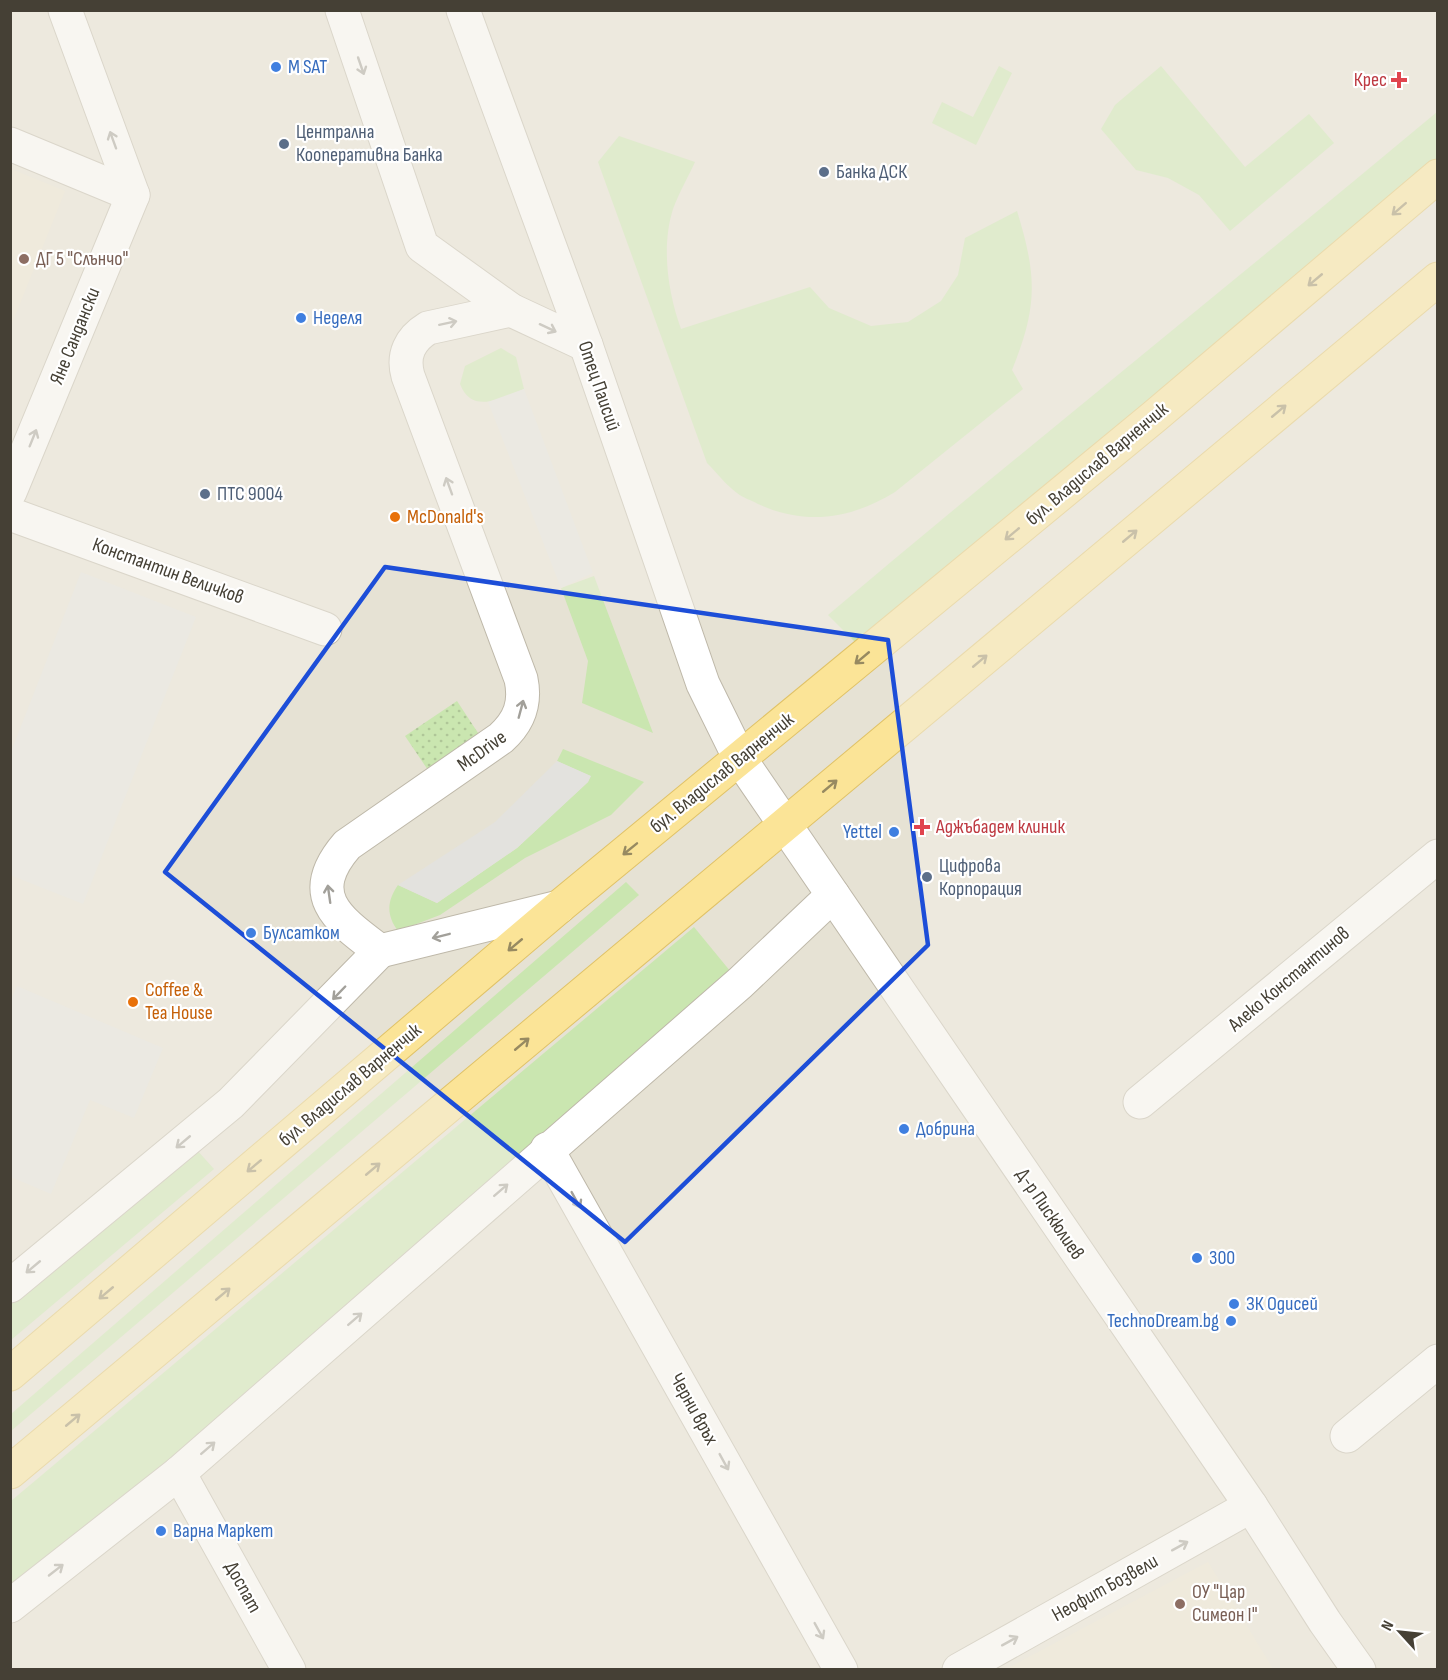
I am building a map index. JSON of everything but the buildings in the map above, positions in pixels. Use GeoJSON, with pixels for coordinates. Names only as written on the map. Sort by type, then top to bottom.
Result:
{"type":"FeatureCollection","features":[{"type":"Feature","properties":{"kind":"main road","name":"бул. Владислав Варненчик"},"geometry":{"type":"LineString","coordinates":[[10,1374],[559,907],[1155,416],[1437,176]]}},
{"type":"Feature","properties":{"kind":"main road"},"geometry":{"type":"LineString","coordinates":[[10,1472],[1437,279]]}},
{"type":"Feature","properties":{"kind":"street"},"geometry":{"type":"LineString","coordinates":[[65,10],[133,195]]}},
{"type":"Feature","properties":{"kind":"street"},"geometry":{"type":"LineString","coordinates":[[342,10],[423,246],[511,310],[585,345]]}},
{"type":"Feature","properties":{"kind":"street","name":"Отец Паисий"},"geometry":{"type":"LineString","coordinates":[[463,10],[585,345],[703,684],[740,759]]}},
{"type":"Feature","properties":{"kind":"street"},"geometry":{"type":"LineString","coordinates":[[10,144],[133,195]]}},
{"type":"Feature","properties":{"kind":"street","name":"Яне Сандански"},"geometry":{"type":"LineString","coordinates":[[10,492],[133,195]]}},
{"type":"Feature","properties":{"kind":"street","name":"McDrive"},"geometry":{"type":"LineString","coordinates":[[380,951],[346,927],[331,906],[328,881],[336,857],[347,845],[512,729],[523,703],[521,679],[408,376],[405,365],[406,354],[418,334],[428,328],[511,310]]}},
{"type":"Feature","properties":{"kind":"street","name":"Константин Величков"},"geometry":{"type":"LineString","coordinates":[[10,514],[325,629]]}},
{"type":"Feature","properties":{"kind":"street","name":"Д-р Пискюлиев"},"geometry":{"type":"LineString","coordinates":[[740,759],[1251,1506],[1325,1622],[1359,1670]]}},
{"type":"Feature","properties":{"kind":"street","name":"Алеко Константинов"},"geometry":{"type":"LineString","coordinates":[[1140,1102],[1437,856]]}},
{"type":"Feature","properties":{"kind":"street"},"geometry":{"type":"LineString","coordinates":[[10,1606],[179,1473],[740,982],[833,895]]}},
{"type":"Feature","properties":{"kind":"street"},"geometry":{"type":"LineString","coordinates":[[10,1286],[231,1103],[380,951],[559,907]]}},
{"type":"Feature","properties":{"kind":"street","name":"Черни връх"},"geometry":{"type":"LineString","coordinates":[[547,1149],[841,1670]]}},
{"type":"Feature","properties":{"kind":"street"},"geometry":{"type":"LineString","coordinates":[[1347,1436],[1437,1361]]}},
{"type":"Feature","properties":{"kind":"street","name":"Доспат"},"geometry":{"type":"LineString","coordinates":[[179,1473],[289,1670]]}},
{"type":"Feature","properties":{"kind":"street","name":"Неофит Бозвели"},"geometry":{"type":"LineString","coordinates":[[959,1670],[1251,1506]]}},
{"type":"Feature","properties":{"kind":"highlighted area"},"geometry":{"type":"Polygon","coordinates":[[[385,567],[888,640],[928,945],[625,1242],[165,872],[385,567]]]}},
{"type":"Feature","properties":{"kind":"shaded area"},"geometry":{"type":"Polygon","coordinates":[[[11,11],[1437,11],[1437,1669],[11,1669],[11,11]]]}},
{"type":"Feature","properties":{"kind":"shaded area","name":"ДГ 5 \"Слънчо\""},"geometry":{"type":"Polygon","coordinates":[[[11,169],[65,191],[11,326],[11,169]]]}},
{"type":"Feature","properties":{"kind":"shaded area"},"geometry":{"type":"Polygon","coordinates":[[[524,389],[593,573],[561,588],[488,402],[524,389]]]}},
{"type":"Feature","properties":{"kind":"shaded area"},"geometry":{"type":"Polygon","coordinates":[[[81,572],[196,617],[83,904],[10,875],[11,752],[81,572]]]}},
{"type":"Feature","properties":{"kind":"shaded area"},"geometry":{"type":"Polygon","coordinates":[[[557,761],[591,776],[588,782],[517,848],[437,903],[398,885],[495,822],[557,761]]]}},
{"type":"Feature","properties":{"kind":"shaded area"},"geometry":{"type":"Polygon","coordinates":[[[17,986],[163,1048],[134,1118],[90,1100],[51,1194],[11,1177],[10,1002],[17,986]]]}},
{"type":"Feature","properties":{"kind":"shaded area","name":"ОУ \"Цар Симеон I\""},"geometry":{"type":"Polygon","coordinates":[[[1208,1562],[1273,1669],[1006,1669],[1208,1562]]]}},
{"type":"Feature","properties":{"kind":"green space"},"geometry":{"type":"Polygon","coordinates":[[[999,66],[1012,73],[976,145],[932,123],[942,102],[973,117],[999,66]]]}},
{"type":"Feature","properties":{"kind":"green space"},"geometry":{"type":"Polygon","coordinates":[[[1161,66],[1245,167],[1309,114],[1334,143],[1230,231],[1199,195],[1168,178],[1136,170],[1101,129],[1115,105],[1161,66]]]}},
{"type":"Feature","properties":{"kind":"green space"},"geometry":{"type":"Polygon","coordinates":[[[1437,112],[1437,160],[856,643],[828,615],[980,488],[1437,112]]]}},
{"type":"Feature","properties":{"kind":"green space"},"geometry":{"type":"Polygon","coordinates":[[[619,136],[695,162],[673,209],[667,239],[670,285],[681,329],[810,287],[829,308],[871,326],[908,322],[941,301],[958,275],[965,238],[1017,211],[1028,254],[1032,291],[1027,327],[1012,370],[1023,389],[895,492],[862,508],[828,516],[811,517],[776,511],[739,495],[707,463],[598,162],[619,136]]]}},
{"type":"Feature","properties":{"kind":"green space"},"geometry":{"type":"Polygon","coordinates":[[[501,348],[516,357],[524,389],[497,400],[479,402],[472,399],[460,384],[465,366],[501,348]]]}},
{"type":"Feature","properties":{"kind":"green space"},"geometry":{"type":"Polygon","coordinates":[[[594,576],[653,733],[582,703],[588,661],[561,588],[594,576]]]}},
{"type":"Feature","properties":{"kind":"green space"},"geometry":{"type":"Polygon","coordinates":[[[457,701],[484,742],[432,776],[405,736],[457,701]]]}},
{"type":"Feature","properties":{"kind":"green space"},"geometry":{"type":"Polygon","coordinates":[[[563,749],[644,782],[611,815],[525,858],[440,915],[398,931],[391,919],[389,908],[398,885],[437,903],[517,848],[588,782],[590,776],[557,761],[563,749]]]}},
{"type":"Feature","properties":{"kind":"green space"},"geometry":{"type":"Polygon","coordinates":[[[626,882],[639,895],[11,1431],[11,1414],[626,882]]]}},
{"type":"Feature","properties":{"kind":"green space"},"geometry":{"type":"Polygon","coordinates":[[[694,927],[740,983],[11,1606],[11,1501],[694,927]]]}},
{"type":"Feature","properties":{"kind":"green space"},"geometry":{"type":"Polygon","coordinates":[[[187,1139],[214,1169],[11,1340],[11,1286],[187,1139]]]}},
{"type":"Feature","properties":{"kind":"place","name":"M SAT"},"geometry":{"type":"Point","coordinates":[276,67]}},
{"type":"Feature","properties":{"kind":"place","name":"Крес"},"geometry":{"type":"Point","coordinates":[1399,80]}},
{"type":"Feature","properties":{"kind":"place","name":"Централна Кооперативна Банка"},"geometry":{"type":"Point","coordinates":[284,144]}},
{"type":"Feature","properties":{"kind":"place","name":"Банка ДСК"},"geometry":{"type":"Point","coordinates":[824,172]}},
{"type":"Feature","properties":{"kind":"place","name":"ДГ 5 \"Слънчо\""},"geometry":{"type":"Point","coordinates":[24,259]}},
{"type":"Feature","properties":{"kind":"place","name":"Неделя"},"geometry":{"type":"Point","coordinates":[301,318]}},
{"type":"Feature","properties":{"kind":"place","name":"ПТС 9004"},"geometry":{"type":"Point","coordinates":[205,494]}},
{"type":"Feature","properties":{"kind":"place","name":"McDonald's"},"geometry":{"type":"Point","coordinates":[395,517]}},
{"type":"Feature","properties":{"kind":"place","name":"Аджъбадем клиник"},"geometry":{"type":"Point","coordinates":[922,827]}},
{"type":"Feature","properties":{"kind":"place","name":"Yettel"},"geometry":{"type":"Point","coordinates":[894,832]}},
{"type":"Feature","properties":{"kind":"place","name":"Цифрова Корпорация"},"geometry":{"type":"Point","coordinates":[927,877]}},
{"type":"Feature","properties":{"kind":"place","name":"Булсатком"},"geometry":{"type":"Point","coordinates":[251,933]}},
{"type":"Feature","properties":{"kind":"place","name":"Coffee & Tea House"},"geometry":{"type":"Point","coordinates":[133,1002]}},
{"type":"Feature","properties":{"kind":"place","name":"Добрина"},"geometry":{"type":"Point","coordinates":[904,1129]}},
{"type":"Feature","properties":{"kind":"place","name":"300"},"geometry":{"type":"Point","coordinates":[1197,1258]}},
{"type":"Feature","properties":{"kind":"place","name":"ЗК Одисей"},"geometry":{"type":"Point","coordinates":[1234,1304]}},
{"type":"Feature","properties":{"kind":"place","name":"TechnoDream.bg"},"geometry":{"type":"Point","coordinates":[1231,1321]}},
{"type":"Feature","properties":{"kind":"place","name":"Варна Маркет"},"geometry":{"type":"Point","coordinates":[161,1531]}},
{"type":"Feature","properties":{"kind":"place","name":"ОУ \"Цар Симеон I\""},"geometry":{"type":"Point","coordinates":[1180,1604]}}]}
